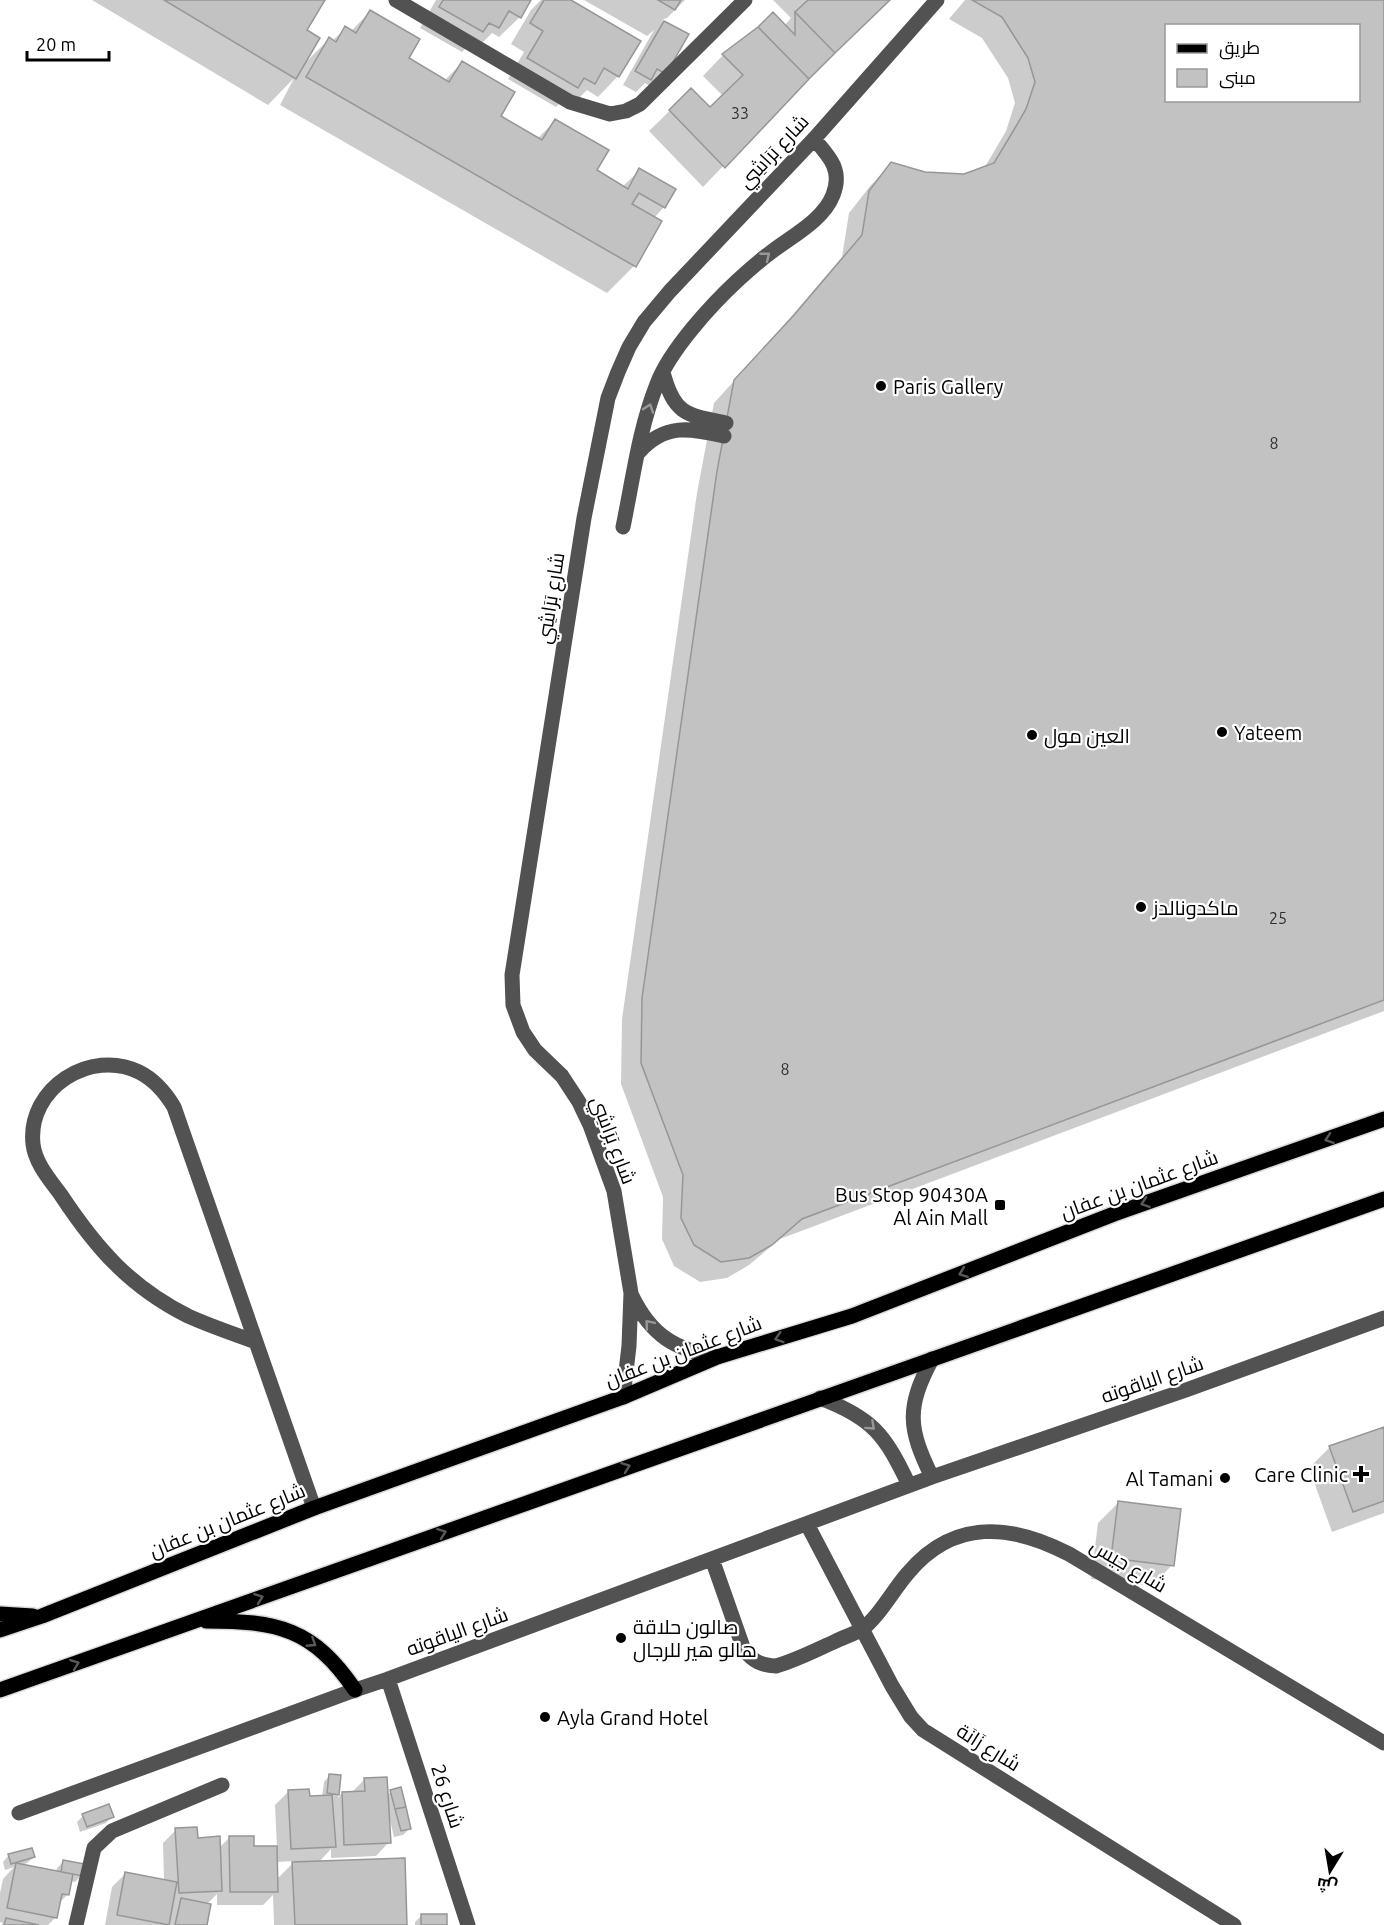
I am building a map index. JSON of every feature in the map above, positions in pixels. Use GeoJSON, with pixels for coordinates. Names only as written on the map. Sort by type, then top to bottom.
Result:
{"type":"FeatureCollection","features":[{"type":"Feature","properties":{"kind":"main road","name":"شارع عثمان بن عفان"},"geometry":{"type":"LineString","coordinates":[[0,1630],[42,1616],[314,1508],[623,1397],[717,1357],[852,1316],[1114,1214],[1384,1119]]}},
{"type":"Feature","properties":{"kind":"main road"},"geometry":{"type":"LineString","coordinates":[[0,1690],[1384,1199]]}},
{"type":"Feature","properties":{"kind":"main road"},"geometry":{"type":"LineString","coordinates":[[0,1614],[42,1616]]}},
{"type":"Feature","properties":{"kind":"main road"},"geometry":{"type":"LineString","coordinates":[[194,1621],[268,1624],[299,1635],[328,1655],[340,1667],[355,1690]]}},
{"type":"Feature","properties":{"kind":"main road"},"geometry":{"type":"LineString","coordinates":[[0,1702],[39,1677]]}},
{"type":"Feature","properties":{"kind":"street"},"geometry":{"type":"LineString","coordinates":[[396,0],[570,102],[610,114],[626,111],[640,104],[745,0]]}},
{"type":"Feature","properties":{"kind":"street","name":"شارع بَرَاشِي"},"geometry":{"type":"LineString","coordinates":[[623,1397],[630,1346],[631,1293],[614,1191],[590,1125],[579,1102],[562,1076],[535,1050],[523,1032],[513,1005],[512,975],[584,518],[608,398],[629,347],[644,322],[670,291],[813,139],[937,0]]}},
{"type":"Feature","properties":{"kind":"street"},"geometry":{"type":"LineString","coordinates":[[623,527],[645,417],[663,372],[714,303],[745,274],[814,220],[829,204],[834,194],[837,180],[832,160],[813,139]]}},
{"type":"Feature","properties":{"kind":"street"},"geometry":{"type":"LineString","coordinates":[[639,452],[656,436],[677,429],[725,430],[681,410],[668,391],[663,372]]}},
{"type":"Feature","properties":{"kind":"street"},"geometry":{"type":"LineString","coordinates":[[256,1342],[189,1316],[160,1300],[117,1266],[87,1233],[37,1160],[33,1144],[33,1127],[38,1110],[46,1095],[58,1083],[72,1073],[88,1067],[122,1066],[138,1071],[153,1080],[165,1092],[174,1107],[314,1508]]}},
{"type":"Feature","properties":{"kind":"street","name":"شارع بَرَاشِي"},"geometry":{"type":"LineString","coordinates":[[631,1293],[641,1314],[655,1331],[674,1344],[694,1353],[717,1357]]}},
{"type":"Feature","properties":{"kind":"street","name":"شارع الياقوته"},"geometry":{"type":"LineString","coordinates":[[19,1812],[388,1679],[909,1485],[1186,1390],[1384,1317]]}},
{"type":"Feature","properties":{"kind":"street"},"geometry":{"type":"LineString","coordinates":[[932,1359],[919,1382],[913,1408],[914,1435],[932,1477]]}},
{"type":"Feature","properties":{"kind":"street"},"geometry":{"type":"LineString","coordinates":[[820,1398],[846,1408],[870,1423],[887,1442],[909,1485]]}},
{"type":"Feature","properties":{"kind":"street","name":"شارع زَانَة"},"geometry":{"type":"LineString","coordinates":[[807,1524],[901,1702],[923,1730],[1234,1925]]}},
{"type":"Feature","properties":{"kind":"street","name":"شارع جيس"},"geometry":{"type":"LineString","coordinates":[[861,1629],[883,1606],[908,1572],[933,1548],[962,1534],[996,1531],[1022,1535],[1046,1542],[1069,1554],[1384,1743]]}},
{"type":"Feature","properties":{"kind":"street"},"geometry":{"type":"LineString","coordinates":[[712,1559],[744,1650],[762,1665],[776,1666],[789,1662],[861,1629]]}},
{"type":"Feature","properties":{"kind":"street","name":"شارع 26"},"geometry":{"type":"LineString","coordinates":[[388,1679],[468,1925]]}},
{"type":"Feature","properties":{"kind":"street"},"geometry":{"type":"LineString","coordinates":[[76,1925],[94,1848],[106,1836],[112,1831],[222,1785]]}},
{"type":"Feature","properties":{"kind":"building"},"geometry":{"type":"Polygon","coordinates":[[[164,0],[325,0],[307,30],[320,38],[296,79],[164,0]]]}},
{"type":"Feature","properties":{"kind":"building"},"geometry":{"type":"Polygon","coordinates":[[[443,0],[531,0],[521,18],[509,11],[499,28],[489,23],[483,32],[439,7],[443,0]]]}},
{"type":"Feature","properties":{"kind":"building"},"geometry":{"type":"Polygon","coordinates":[[[544,0],[571,0],[641,41],[619,77],[604,68],[595,84],[584,78],[578,88],[527,58],[543,31],[530,23],[544,0]]]}},
{"type":"Feature","properties":{"kind":"building"},"geometry":{"type":"Polygon","coordinates":[[[658,0],[681,0],[675,10],[658,0]]]}},
{"type":"Feature","properties":{"kind":"building"},"geometry":{"type":"Polygon","coordinates":[[[808,0],[890,0],[835,53],[795,12],[808,0]]]}},
{"type":"Feature","properties":{"kind":"building","name":"العين مول"},"geometry":{"type":"Polygon","coordinates":[[[972,0],[1384,0],[1384,1000],[802,1219],[772,1245],[749,1258],[721,1262],[694,1245],[681,1218],[683,1175],[641,1063],[642,998],[717,471],[734,380],[794,315],[862,235],[869,191],[891,162],[925,172],[964,174],[994,163],[1026,109],[1035,82],[1028,58],[1002,17],[972,0]]]}},
{"type":"Feature","properties":{"kind":"building"},"geometry":{"type":"Polygon","coordinates":[[[370,10],[420,39],[409,58],[449,82],[462,61],[515,92],[501,116],[542,140],[555,119],[609,150],[597,170],[628,189],[639,168],[676,189],[665,208],[639,193],[632,204],[662,221],[636,267],[306,77],[329,37],[336,42],[345,26],[356,33],[370,10]]]}},
{"type":"Feature","properties":{"kind":"building"},"geometry":{"type":"Polygon","coordinates":[[[773,12],[795,35],[795,12],[835,53],[809,79],[758,27],[773,12]]]}},
{"type":"Feature","properties":{"kind":"building"},"geometry":{"type":"Polygon","coordinates":[[[664,21],[689,34],[666,74],[657,69],[651,80],[635,71],[664,21]]]}},
{"type":"Feature","properties":{"kind":"building"},"geometry":{"type":"Polygon","coordinates":[[[758,27],[809,79],[725,168],[669,110],[691,88],[710,107],[743,75],[722,54],[758,27]]]}},
{"type":"Feature","properties":{"kind":"building","name":"Care Clinic"},"geometry":{"type":"Polygon","coordinates":[[[1384,1427],[1384,1501],[1353,1512],[1329,1446],[1384,1427]]]}},
{"type":"Feature","properties":{"kind":"building"},"geometry":{"type":"Polygon","coordinates":[[[1118,1501],[1181,1509],[1174,1566],[1111,1558],[1118,1501]]]}},
{"type":"Feature","properties":{"kind":"building"},"geometry":{"type":"Polygon","coordinates":[[[329,1774],[341,1775],[339,1795],[327,1793],[329,1774]]]}},
{"type":"Feature","properties":{"kind":"building"},"geometry":{"type":"Polygon","coordinates":[[[387,1777],[391,1843],[344,1845],[342,1792],[365,1791],[364,1778],[387,1777]]]}},
{"type":"Feature","properties":{"kind":"building"},"geometry":{"type":"Polygon","coordinates":[[[401,1787],[406,1807],[395,1809],[390,1790],[401,1787]]]}},
{"type":"Feature","properties":{"kind":"building"},"geometry":{"type":"Polygon","coordinates":[[[309,1789],[310,1796],[332,1795],[336,1847],[291,1849],[288,1790],[309,1789]]]}},
{"type":"Feature","properties":{"kind":"building"},"geometry":{"type":"Polygon","coordinates":[[[109,1804],[114,1817],[87,1827],[82,1814],[109,1804]]]}},
{"type":"Feature","properties":{"kind":"building"},"geometry":{"type":"Polygon","coordinates":[[[406,1807],[411,1829],[401,1831],[395,1809],[406,1807]]]}},
{"type":"Feature","properties":{"kind":"building"},"geometry":{"type":"Polygon","coordinates":[[[197,1827],[198,1838],[220,1836],[222,1891],[179,1893],[175,1828],[197,1827]]]}},
{"type":"Feature","properties":{"kind":"building"},"geometry":{"type":"Polygon","coordinates":[[[229,1836],[254,1836],[254,1846],[277,1846],[278,1892],[230,1892],[229,1836]]]}},
{"type":"Feature","properties":{"kind":"building"},"geometry":{"type":"Polygon","coordinates":[[[32,1848],[35,1857],[11,1864],[8,1854],[32,1848]]]}},
{"type":"Feature","properties":{"kind":"building"},"geometry":{"type":"Polygon","coordinates":[[[405,1858],[407,1925],[295,1925],[292,1862],[405,1858]]]}},
{"type":"Feature","properties":{"kind":"building"},"geometry":{"type":"Polygon","coordinates":[[[63,1860],[85,1864],[83,1876],[61,1872],[63,1860]]]}},
{"type":"Feature","properties":{"kind":"building"},"geometry":{"type":"Polygon","coordinates":[[[16,1863],[73,1874],[69,1895],[62,1894],[57,1918],[7,1908],[16,1863]]]}},
{"type":"Feature","properties":{"kind":"building"},"geometry":{"type":"Polygon","coordinates":[[[125,1872],[177,1882],[169,1925],[117,1915],[125,1872]]]}},
{"type":"Feature","properties":{"kind":"building"},"geometry":{"type":"Polygon","coordinates":[[[181,1898],[211,1904],[207,1925],[175,1925],[181,1898]]]}},
{"type":"Feature","properties":{"kind":"building"},"geometry":{"type":"Polygon","coordinates":[[[421,1914],[447,1914],[447,1925],[421,1925],[421,1914]]]}},
{"type":"Feature","properties":{"kind":"building"},"geometry":{"type":"Polygon","coordinates":[[[6,1918],[39,1925],[4,1925],[6,1918]]]}},
{"type":"Feature","properties":{"kind":"place","name":"Paris Gallery"},"geometry":{"type":"Point","coordinates":[881,386]}},
{"type":"Feature","properties":{"kind":"place","name":"Yateem"},"geometry":{"type":"Point","coordinates":[1222,732]}},
{"type":"Feature","properties":{"kind":"place","name":"العين مول"},"geometry":{"type":"Point","coordinates":[1032,735]}},
{"type":"Feature","properties":{"kind":"place","name":"ماكدونالدز"},"geometry":{"type":"Point","coordinates":[1141,907]}},
{"type":"Feature","properties":{"kind":"place","name":"Bus Stop 90430A Al Ain Mall"},"geometry":{"type":"Point","coordinates":[1000,1205]}},
{"type":"Feature","properties":{"kind":"place","name":"Care Clinic"},"geometry":{"type":"Point","coordinates":[1361,1474]}},
{"type":"Feature","properties":{"kind":"place","name":"Al Tamani"},"geometry":{"type":"Point","coordinates":[1225,1478]}},
{"type":"Feature","properties":{"kind":"place","name":"صالون حلاقة هالو هير للرجال"},"geometry":{"type":"Point","coordinates":[621,1638]}},
{"type":"Feature","properties":{"kind":"place","name":"Ayla Grand Hotel"},"geometry":{"type":"Point","coordinates":[545,1717]}}]}
